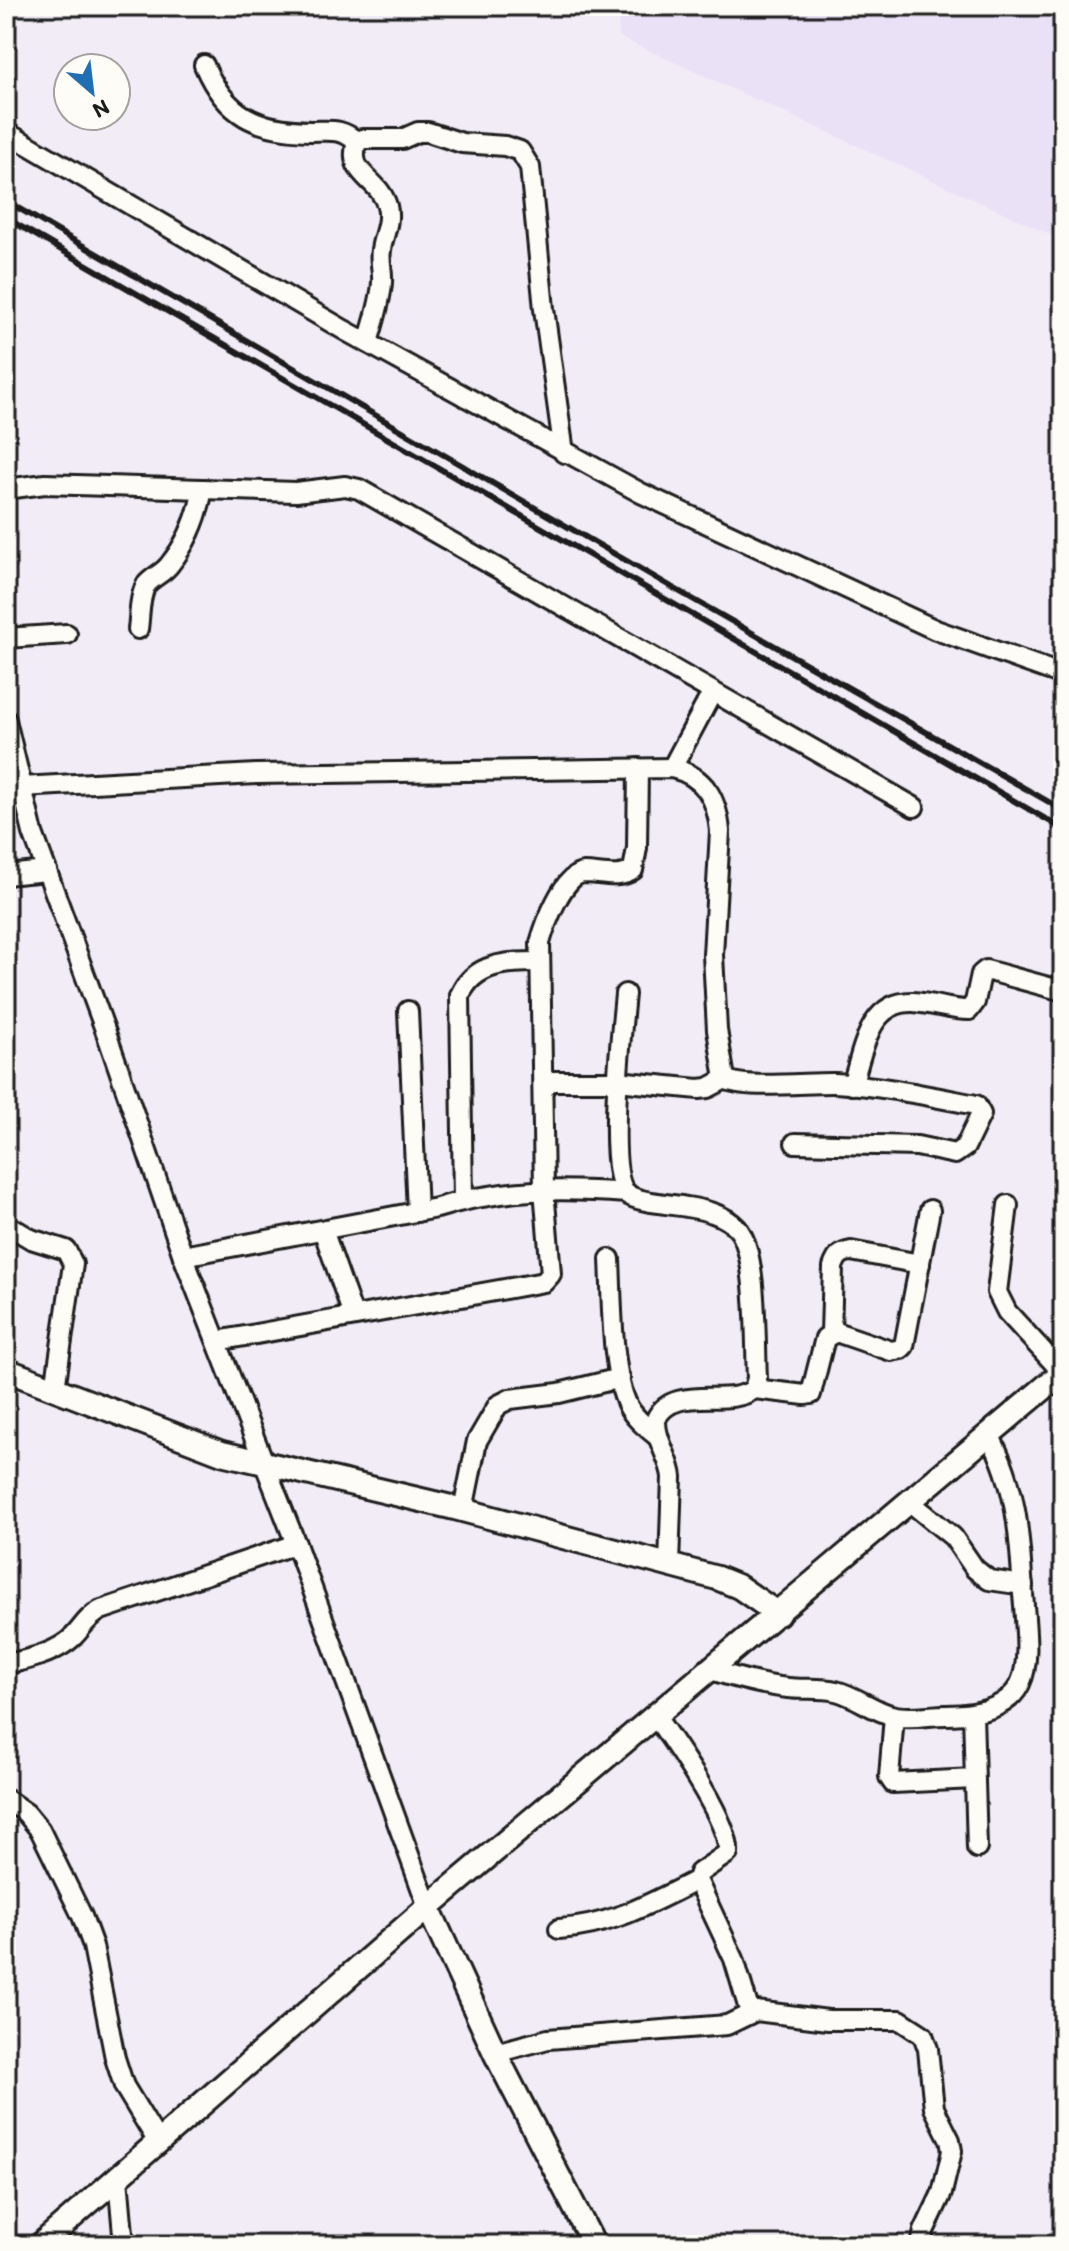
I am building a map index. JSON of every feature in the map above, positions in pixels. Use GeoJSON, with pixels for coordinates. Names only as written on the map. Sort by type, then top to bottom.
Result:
{"type":"FeatureCollection","features":[{"type":"Feature","properties":{"kind":"street"},"geometry":{"type":"LineString","coordinates":[[204,65],[216,88],[242,116],[273,128],[338,130],[357,142]]}},
{"type":"Feature","properties":{"kind":"street"},"geometry":{"type":"LineString","coordinates":[[6,132],[368,343],[641,493],[936,630],[1063,675]]}},
{"type":"Feature","properties":{"kind":"street"},"geometry":{"type":"LineString","coordinates":[[368,343],[382,281],[380,257],[388,219],[386,205],[377,186],[356,166],[353,157],[357,142],[362,139],[402,139],[425,132],[462,143],[505,146],[520,151],[527,158],[532,179],[544,309],[564,453]]}},
{"type":"Feature","properties":{"kind":"street"},"geometry":{"type":"LineString","coordinates":[[6,489],[45,484],[296,492],[345,486],[359,489],[914,807]]}},
{"type":"Feature","properties":{"kind":"street"},"geometry":{"type":"LineString","coordinates":[[138,629],[147,584],[170,565],[184,543],[199,509],[203,489]]}},
{"type":"Feature","properties":{"kind":"street"},"geometry":{"type":"LineString","coordinates":[[6,638],[67,634]]}},
{"type":"Feature","properties":{"kind":"street"},"geometry":{"type":"LineString","coordinates":[[672,768],[712,693]]}},
{"type":"Feature","properties":{"kind":"street"},"geometry":{"type":"LineString","coordinates":[[6,720],[21,787],[47,871],[183,1256],[296,1544],[428,1907],[495,2053],[594,2245]]}},
{"type":"Feature","properties":{"kind":"street"},"geometry":{"type":"LineString","coordinates":[[217,1341],[544,1282],[551,1274],[544,1189],[542,935],[568,880],[583,873],[623,875],[636,864],[638,768]]}},
{"type":"Feature","properties":{"kind":"street"},"geometry":{"type":"LineString","coordinates":[[21,787],[256,774],[638,768],[683,770],[709,789],[718,812],[720,831],[713,955],[717,1030],[725,1079]]}},
{"type":"Feature","properties":{"kind":"street"},"geometry":{"type":"LineString","coordinates":[[6,875],[47,871]]}},
{"type":"Feature","properties":{"kind":"street"},"geometry":{"type":"LineString","coordinates":[[463,1200],[460,995],[471,977],[482,969],[495,965],[540,962]]}},
{"type":"Feature","properties":{"kind":"street"},"geometry":{"type":"LineString","coordinates":[[852,1085],[874,1019],[886,1009],[911,1002],[969,1010],[975,1002],[981,974],[986,970],[1063,991]]}},
{"type":"Feature","properties":{"kind":"street"},"geometry":{"type":"LineString","coordinates":[[625,994],[617,1081],[617,1145],[621,1184],[635,1198],[710,1212],[725,1218],[744,1236],[751,1268],[757,1378],[754,1389]]}},
{"type":"Feature","properties":{"kind":"street"},"geometry":{"type":"LineString","coordinates":[[408,1011],[417,1212]]}},
{"type":"Feature","properties":{"kind":"street"},"geometry":{"type":"LineString","coordinates":[[543,1090],[553,1081],[617,1081],[699,1089],[725,1079],[742,1083],[852,1085],[976,1105],[981,1114],[965,1147],[955,1154],[917,1146],[795,1143]]}},
{"type":"Feature","properties":{"kind":"street"},"geometry":{"type":"LineString","coordinates":[[183,1256],[417,1212],[463,1200],[544,1189],[627,1193]]}},
{"type":"Feature","properties":{"kind":"street"},"geometry":{"type":"LineString","coordinates":[[40,2245],[428,1907],[1063,1373],[1007,1312],[997,1292],[1008,1205]]}},
{"type":"Feature","properties":{"kind":"street"},"geometry":{"type":"LineString","coordinates":[[669,1565],[672,1477],[658,1437],[656,1419],[663,1409],[682,1400],[744,1394],[754,1389],[811,1394],[825,1338],[831,1333],[891,1351],[901,1349],[930,1210]]}},
{"type":"Feature","properties":{"kind":"street"},"geometry":{"type":"LineString","coordinates":[[6,1224],[31,1239],[66,1250],[73,1264],[55,1389]]}},
{"type":"Feature","properties":{"kind":"street"},"geometry":{"type":"LineString","coordinates":[[323,1230],[353,1315]]}},
{"type":"Feature","properties":{"kind":"street"},"geometry":{"type":"LineString","coordinates":[[831,1333],[833,1267],[842,1253],[851,1251],[920,1264]]}},
{"type":"Feature","properties":{"kind":"street"},"geometry":{"type":"LineString","coordinates":[[610,1259],[620,1378],[630,1410],[658,1437]]}},
{"type":"Feature","properties":{"kind":"street"},"geometry":{"type":"LineString","coordinates":[[6,1370],[222,1453],[463,1510],[669,1565],[739,1587],[778,1614]]}},
{"type":"Feature","properties":{"kind":"street"},"geometry":{"type":"LineString","coordinates":[[463,1510],[477,1441],[498,1405],[510,1399],[559,1393],[620,1378]]}},
{"type":"Feature","properties":{"kind":"street"},"geometry":{"type":"LineString","coordinates":[[711,1670],[787,1688],[848,1694],[894,1716],[973,1714],[1005,1702],[1014,1693],[1027,1662],[1023,1585],[1019,1532],[1008,1477],[989,1435]]}},
{"type":"Feature","properties":{"kind":"street"},"geometry":{"type":"LineString","coordinates":[[910,1502],[953,1537],[975,1569],[989,1580],[1023,1585]]}},
{"type":"Feature","properties":{"kind":"street"},"geometry":{"type":"LineString","coordinates":[[6,1664],[62,1645],[91,1615],[101,1610],[296,1544]]}},
{"type":"Feature","properties":{"kind":"street"},"geometry":{"type":"LineString","coordinates":[[973,1714],[977,1848]]}},
{"type":"Feature","properties":{"kind":"street"},"geometry":{"type":"LineString","coordinates":[[894,1716],[889,1777],[893,1783],[974,1779]]}},
{"type":"Feature","properties":{"kind":"street"},"geometry":{"type":"LineString","coordinates":[[656,1717],[703,1789],[729,1846],[723,1859],[699,1873],[697,1880],[734,1959],[750,2013]]}},
{"type":"Feature","properties":{"kind":"street"},"geometry":{"type":"LineString","coordinates":[[6,1799],[26,1813],[40,1830],[82,1916],[93,1946],[115,2058],[124,2086],[158,2142]]}},
{"type":"Feature","properties":{"kind":"street"},"geometry":{"type":"LineString","coordinates":[[559,1929],[600,1924],[629,1914],[697,1880]]}},
{"type":"Feature","properties":{"kind":"street"},"geometry":{"type":"LineString","coordinates":[[495,2053],[548,2039],[727,2025],[750,2013],[768,2011],[828,2020],[900,2020],[923,2035],[928,2049],[934,2108],[950,2140],[952,2151],[942,2193],[924,2231],[921,2245]]}},
{"type":"Feature","properties":{"kind":"street"},"geometry":{"type":"LineString","coordinates":[[118,2178],[124,2245]]}},
{"type":"Feature","properties":{"kind":"shaded area"},"geometry":{"type":"Polygon","coordinates":[[[618,6],[1063,6],[1063,240],[619,37],[618,6]]]}},
{"type":"Feature","properties":{"kind":"railway"},"geometry":{"type":"LineString","coordinates":[[6,201],[1063,810]]}},
{"type":"Feature","properties":{"kind":"railway"},"geometry":{"type":"LineString","coordinates":[[6,218],[1063,829]]}}]}
